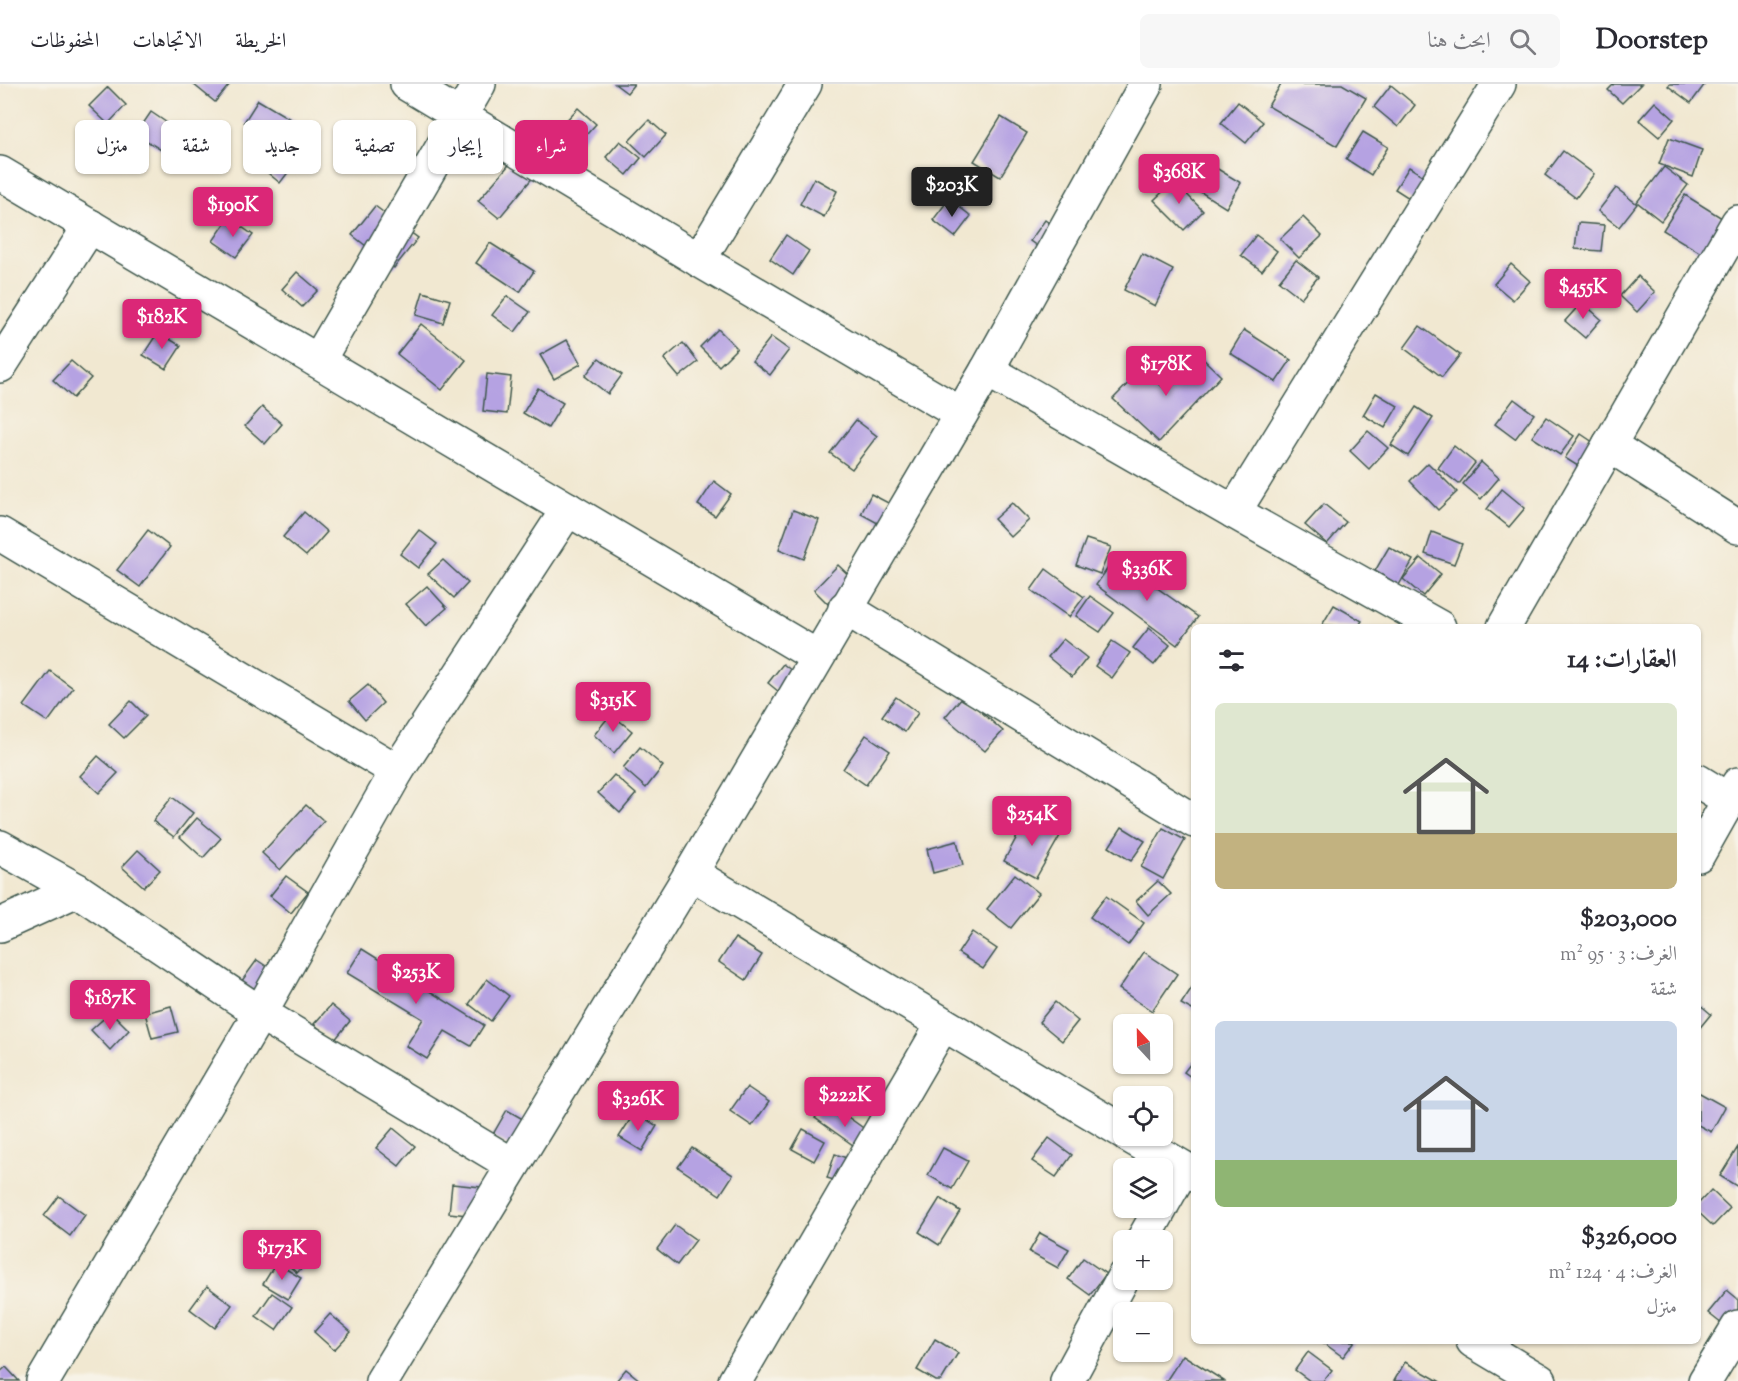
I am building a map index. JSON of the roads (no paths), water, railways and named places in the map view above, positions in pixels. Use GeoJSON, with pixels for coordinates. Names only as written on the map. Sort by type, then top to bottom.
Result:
{"type":"FeatureCollection","features":[{"type":"Feature","properties":{"kind":"street"},"geometry":{"type":"LineString","coordinates":[[407,84],[961,414]]}},
{"type":"Feature","properties":{"kind":"street"},"geometry":{"type":"LineString","coordinates":[[318,361],[479,84]]}},
{"type":"Feature","properties":{"kind":"street"},"geometry":{"type":"LineString","coordinates":[[699,260],[806,84]]}},
{"type":"Feature","properties":{"kind":"street"},"geometry":{"type":"LineString","coordinates":[[382,1381],[511,1164],[691,873],[816,656],[987,370],[1146,84]]}},
{"type":"Feature","properties":{"kind":"street"},"geometry":{"type":"LineString","coordinates":[[1233,513],[1499,84]]}},
{"type":"Feature","properties":{"kind":"street"},"geometry":{"type":"LineString","coordinates":[[0,173],[816,656]]}},
{"type":"Feature","properties":{"kind":"street"},"geometry":{"type":"LineString","coordinates":[[1506,624],[1738,222]]}},
{"type":"Feature","properties":{"kind":"street"},"geometry":{"type":"LineString","coordinates":[[0,366],[90,226]]}},
{"type":"Feature","properties":{"kind":"street"},"geometry":{"type":"LineString","coordinates":[[987,370],[1233,513],[1434,624]]}},
{"type":"Feature","properties":{"kind":"street"},"geometry":{"type":"LineString","coordinates":[[1609,445],[1738,527]]}},
{"type":"Feature","properties":{"kind":"street"},"geometry":{"type":"LineString","coordinates":[[43,1381],[260,1013],[397,771],[568,509]]}},
{"type":"Feature","properties":{"kind":"street"},"geometry":{"type":"LineString","coordinates":[[0,534],[397,771]]}},
{"type":"Feature","properties":{"kind":"street"},"geometry":{"type":"LineString","coordinates":[[845,608],[1191,819]]}},
{"type":"Feature","properties":{"kind":"street"},"geometry":{"type":"LineString","coordinates":[[1701,782],[1734,792],[1701,850]]}},
{"type":"Feature","properties":{"kind":"street"},"geometry":{"type":"LineString","coordinates":[[0,847],[77,890],[260,1013],[511,1164]]}},
{"type":"Feature","properties":{"kind":"street"},"geometry":{"type":"LineString","coordinates":[[691,873],[1113,1125]]}},
{"type":"Feature","properties":{"kind":"street"},"geometry":{"type":"LineString","coordinates":[[0,925],[77,890]]}},
{"type":"Feature","properties":{"kind":"street"},"geometry":{"type":"LineString","coordinates":[[735,1381],[943,1024]]}},
{"type":"Feature","properties":{"kind":"street"},"geometry":{"type":"LineString","coordinates":[[1146,1146],[1188,1171],[1173,1191]]}},
{"type":"Feature","properties":{"kind":"street"},"geometry":{"type":"LineString","coordinates":[[1067,1381],[1116,1290]]}},
{"type":"Feature","properties":{"kind":"street"},"geometry":{"type":"LineString","coordinates":[[1705,1381],[1738,1327]]}},
{"type":"Feature","properties":{"kind":"street"},"geometry":{"type":"LineString","coordinates":[[1478,1344],[1540,1381]]}}]}
